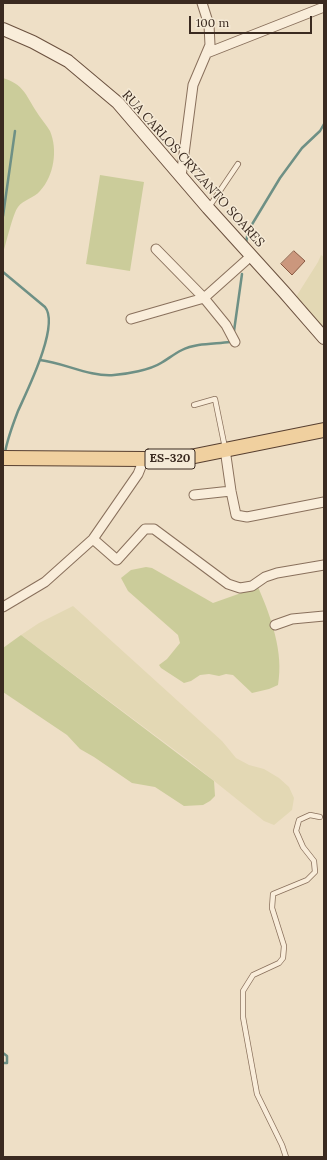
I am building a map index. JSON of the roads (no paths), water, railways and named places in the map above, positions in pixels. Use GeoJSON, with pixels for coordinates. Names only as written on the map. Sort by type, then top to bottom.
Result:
{"type":"FeatureCollection","features":[{"type":"Feature","properties":{"kind":"main road","name":"ES-320"},"geometry":{"type":"LineString","coordinates":[[8,459],[185,458],[324,430]]}},
{"type":"Feature","properties":{"kind":"street"},"geometry":{"type":"LineString","coordinates":[[181,177],[193,85],[210,45],[209,25],[202,3]]}},
{"type":"Feature","properties":{"kind":"street"},"geometry":{"type":"LineString","coordinates":[[207,53],[324,7]]}},
{"type":"Feature","properties":{"kind":"street","name":"RUA CARLOS CRYZANTO SOARES"},"geometry":{"type":"LineString","coordinates":[[3,29],[33,42],[68,61],[118,103],[208,208],[324,338]]}},
{"type":"Feature","properties":{"kind":"street"},"geometry":{"type":"LineString","coordinates":[[156,249],[204,298],[226,325],[235,342]]}},
{"type":"Feature","properties":{"kind":"street"},"geometry":{"type":"LineString","coordinates":[[131,318],[204,298],[251,256]]}},
{"type":"Feature","properties":{"kind":"street"},"geometry":{"type":"LineString","coordinates":[[225,450],[236,515],[247,518],[324,502]]}},
{"type":"Feature","properties":{"kind":"street"},"geometry":{"type":"LineString","coordinates":[[3,607],[45,582],[93,539],[138,474],[144,459]]}},
{"type":"Feature","properties":{"kind":"street"},"geometry":{"type":"LineString","coordinates":[[194,495],[231,491]]}},
{"type":"Feature","properties":{"kind":"street"},"geometry":{"type":"LineString","coordinates":[[93,539],[117,560],[145,530],[154,529],[228,584],[240,588],[252,586],[265,577],[277,573],[324,565]]}},
{"type":"Feature","properties":{"kind":"street"},"geometry":{"type":"LineString","coordinates":[[275,625],[292,619],[324,616]]}},
{"type":"Feature","properties":{"kind":"lane"},"geometry":{"type":"LineString","coordinates":[[208,208],[238,164]]}},
{"type":"Feature","properties":{"kind":"lane"},"geometry":{"type":"LineString","coordinates":[[194,404],[215,399],[225,450]]}},
{"type":"Feature","properties":{"kind":"lane"},"geometry":{"type":"LineString","coordinates":[[286,1157],[282,1145],[257,1094],[243,1017],[243,991],[253,975],[279,963],[283,958],[284,946],[272,908],[273,894],[307,880],[315,872],[314,861],[303,847],[296,831],[299,820],[310,815],[320,817]]}},
{"type":"Feature","properties":{"kind":"waterway"},"geometry":{"type":"LineString","coordinates":[[246,243],[248,231],[280,178],[302,148],[320,131],[324,124]]}},
{"type":"Feature","properties":{"kind":"waterway"},"geometry":{"type":"LineString","coordinates":[[3,216],[15,131]]}},
{"type":"Feature","properties":{"kind":"waterway"},"geometry":{"type":"LineString","coordinates":[[3,272],[45,307],[49,316],[45,343],[34,374],[16,416],[5,453]]}},
{"type":"Feature","properties":{"kind":"waterway"},"geometry":{"type":"LineString","coordinates":[[234,331],[242,274]]}},
{"type":"Feature","properties":{"kind":"waterway"},"geometry":{"type":"LineString","coordinates":[[40,360],[95,374],[114,375],[132,373],[151,368],[176,353],[193,346],[230,342]]}},
{"type":"Feature","properties":{"kind":"waterway"},"geometry":{"type":"LineString","coordinates":[[3,1053],[7,1056],[7,1063],[3,1063]]}}]}
